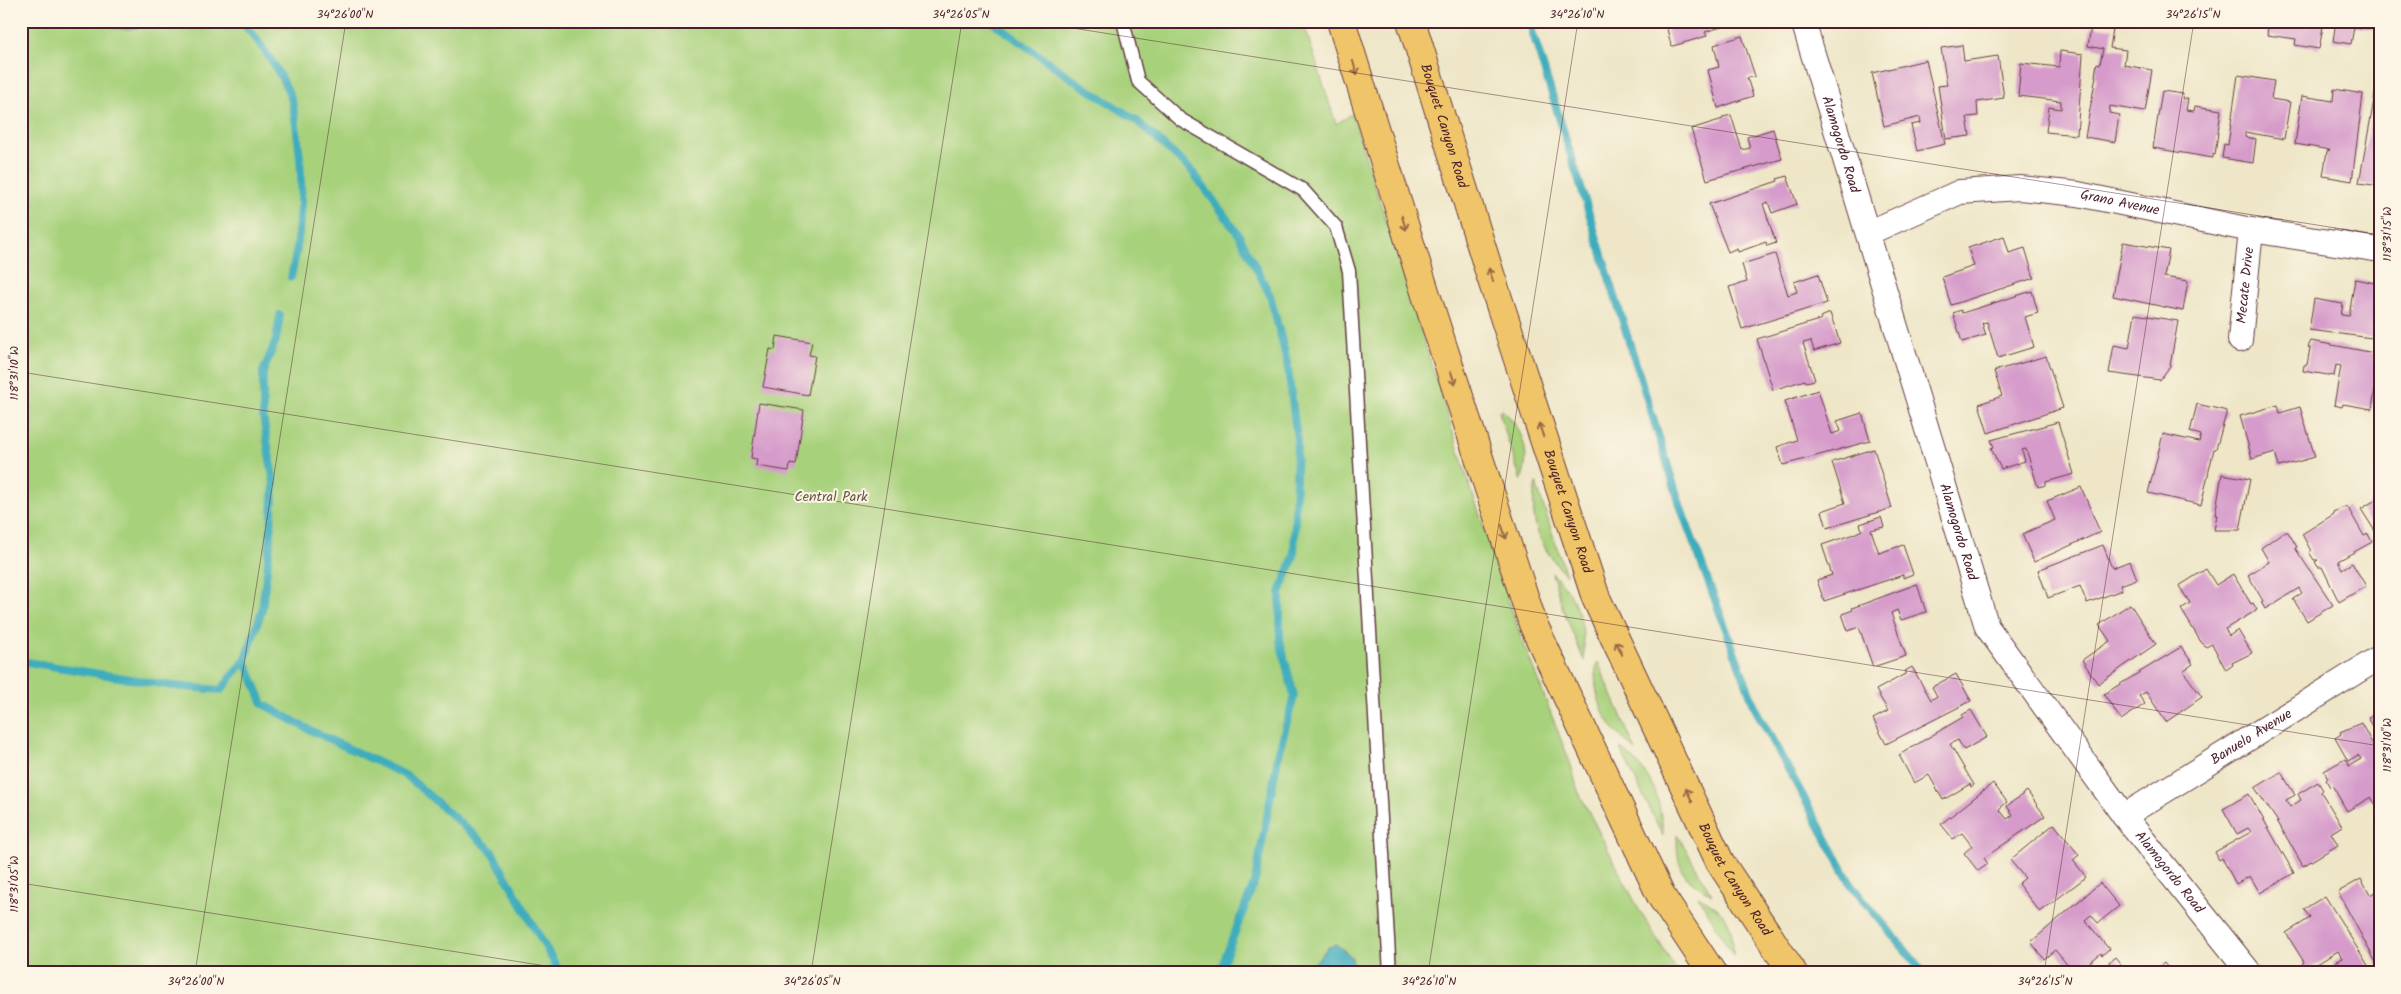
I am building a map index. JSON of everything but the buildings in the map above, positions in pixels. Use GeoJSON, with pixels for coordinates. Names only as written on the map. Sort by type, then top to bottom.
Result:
{"type":"FeatureCollection","features":[{"type":"Feature","properties":{"kind":"main road"},"geometry":{"type":"LineString","coordinates":[[1341,21],[1426,295],[1533,624],[1662,896],[1712,973]]}},
{"type":"Feature","properties":{"kind":"main road","name":"Bouquet Canyon Road"},"geometry":{"type":"LineString","coordinates":[[1411,21],[1487,265],[1596,598],[1720,862],[1793,973]]}},
{"type":"Feature","properties":{"kind":"street","name":"Alamogordo Road"},"geometry":{"type":"LineString","coordinates":[[1803,21],[1987,628],[2124,816],[2250,973]]}},
{"type":"Feature","properties":{"kind":"street","name":"Grano Avenue"},"geometry":{"type":"LineString","coordinates":[[1868,233],[1960,192],[2020,188],[2078,194],[2251,230],[2380,250]]}},
{"type":"Feature","properties":{"kind":"street","name":"Mecate Drive"},"geometry":{"type":"LineString","coordinates":[[2240,340],[2251,230]]}},
{"type":"Feature","properties":{"kind":"street","name":"Banuelo Avenue"},"geometry":{"type":"LineString","coordinates":[[2124,816],[2380,657]]}},
{"type":"Feature","properties":{"kind":"lane"},"geometry":{"type":"LineString","coordinates":[[1123,21],[1138,80],[1180,119],[1303,190],[1336,227],[1349,271],[1390,973]]}},
{"type":"Feature","properties":{"kind":"green space","name":"Central Park"},"geometry":{"type":"Polygon","coordinates":[[[21,21],[1303,21],[1336,124],[1352,114],[1469,483],[1521,637],[1571,765],[1578,791],[1638,908],[1678,973],[21,973],[21,21]]]}},
{"type":"Feature","properties":{"kind":"green space"},"geometry":{"type":"Polygon","coordinates":[[[1501,409],[1515,424],[1523,442],[1526,461],[1521,481],[1499,412],[1501,409]]]}},
{"type":"Feature","properties":{"kind":"green space"},"geometry":{"type":"Polygon","coordinates":[[[1536,483],[1566,575],[1549,554],[1538,533],[1534,510],[1536,483]]]}},
{"type":"Feature","properties":{"kind":"green space"},"geometry":{"type":"Polygon","coordinates":[[[1552,573],[1569,593],[1579,613],[1583,635],[1584,661],[1563,609],[1552,573]]]}},
{"type":"Feature","properties":{"kind":"green space"},"geometry":{"type":"Polygon","coordinates":[[[1598,662],[1636,751],[1609,723],[1601,706],[1595,678],[1598,662]]]}},
{"type":"Feature","properties":{"kind":"green space"},"geometry":{"type":"Polygon","coordinates":[[[1620,748],[1640,766],[1653,786],[1660,809],[1663,836],[1620,748]]]}},
{"type":"Feature","properties":{"kind":"green space"},"geometry":{"type":"Polygon","coordinates":[[[1677,834],[1712,895],[1693,883],[1683,871],[1678,856],[1677,834]]]}},
{"type":"Feature","properties":{"kind":"green space"},"geometry":{"type":"Polygon","coordinates":[[[1698,896],[1716,907],[1726,919],[1732,934],[1733,955],[1698,896]]]}},
{"type":"Feature","properties":{"kind":"water"},"geometry":{"type":"Polygon","coordinates":[[[101,21],[159,21],[137,28],[122,29],[114,28],[101,21]]]}},
{"type":"Feature","properties":{"kind":"water"},"geometry":{"type":"Polygon","coordinates":[[[1336,944],[1352,957],[1352,973],[1306,973],[1327,948],[1336,944]]]}},
{"type":"Feature","properties":{"kind":"waterway"},"geometry":{"type":"LineString","coordinates":[[241,21],[263,48],[275,67],[293,104],[299,144],[301,201],[298,240],[291,277]]}},
{"type":"Feature","properties":{"kind":"waterway"},"geometry":{"type":"LineString","coordinates":[[991,21],[1072,79],[1136,120],[1192,171],[1239,235],[1270,295],[1287,361],[1297,439],[1294,556],[1280,592],[1280,641],[1294,696],[1279,751],[1255,881],[1219,973]]}},
{"type":"Feature","properties":{"kind":"waterway"},"geometry":{"type":"LineString","coordinates":[[1529,21],[1682,511],[1756,710],[1852,886],[1924,973]]}},
{"type":"Feature","properties":{"kind":"waterway"},"geometry":{"type":"LineString","coordinates":[[280,315],[276,340],[263,372],[263,416],[274,484],[270,544],[262,610],[245,660],[263,704],[308,729],[407,776],[491,850],[560,973]]}},
{"type":"Feature","properties":{"kind":"waterway"},"geometry":{"type":"LineString","coordinates":[[21,661],[173,686],[221,690],[245,660]]}}]}
